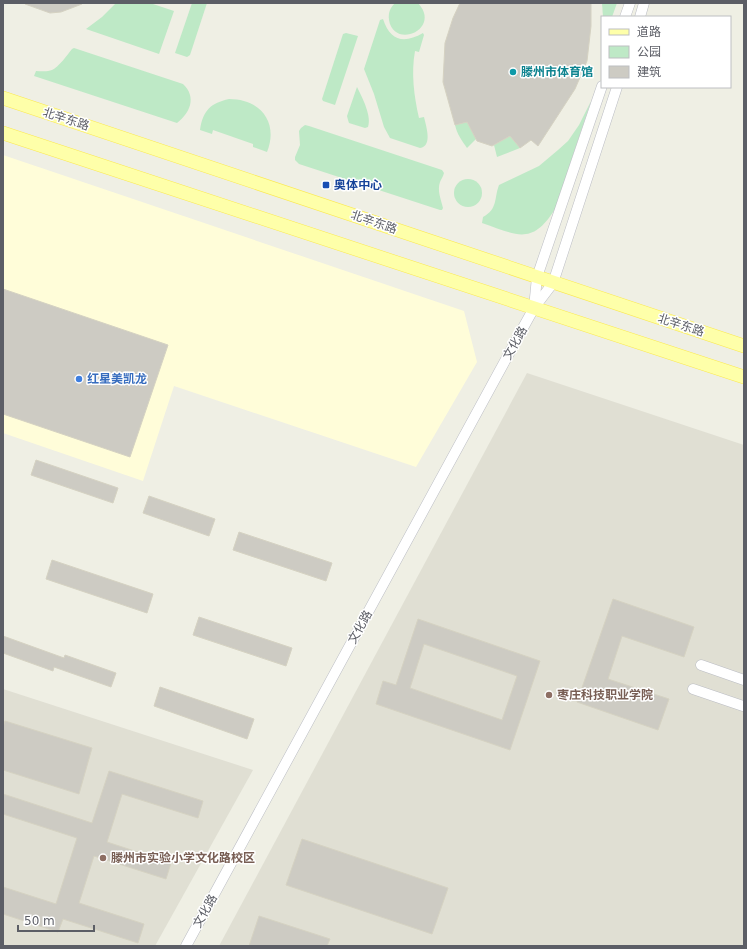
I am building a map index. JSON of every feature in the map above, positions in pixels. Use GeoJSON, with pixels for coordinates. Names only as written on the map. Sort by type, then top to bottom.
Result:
{"type":"FeatureCollection","features":[{"type":"Feature","properties":{"kind":"main road","name":"北辛东路"},"geometry":{"type":"LineString","coordinates":[[3,98],[744,346]]}},
{"type":"Feature","properties":{"kind":"main road"},"geometry":{"type":"LineString","coordinates":[[3,133],[744,377]]}},
{"type":"Feature","properties":{"kind":"street"},"geometry":{"type":"LineString","coordinates":[[625,16],[630,3]]}},
{"type":"Feature","properties":{"kind":"street"},"geometry":{"type":"LineString","coordinates":[[640,16],[644,3]]}},
{"type":"Feature","properties":{"kind":"street","name":"文化路"},"geometry":{"type":"LineString","coordinates":[[534,308],[537,277],[601,88]]}},
{"type":"Feature","properties":{"kind":"street","name":"文化路"},"geometry":{"type":"LineString","coordinates":[[186,946],[534,308],[553,282],[617,88]]}},
{"type":"Feature","properties":{"kind":"street"},"geometry":{"type":"LineString","coordinates":[[701,665],[744,680]]}},
{"type":"Feature","properties":{"kind":"street"},"geometry":{"type":"LineString","coordinates":[[693,689],[743,706]]}},
{"type":"Feature","properties":{"kind":"shaded area"},"geometry":{"type":"Polygon","coordinates":[[[3,155],[464,311],[477,362],[416,467],[174,386],[143,481],[3,433],[3,155]]]}},
{"type":"Feature","properties":{"kind":"shaded area","name":"枣庄科技职业学院"},"geometry":{"type":"Polygon","coordinates":[[[527,373],[744,445],[744,946],[219,946],[527,373]]]}},
{"type":"Feature","properties":{"kind":"shaded area","name":"滕州市实验小学文化路校区"},"geometry":{"type":"Polygon","coordinates":[[[3,689],[253,770],[155,946],[3,946],[3,689]]]}},
{"type":"Feature","properties":{"kind":"green space"},"geometry":{"type":"Polygon","coordinates":[[[116,3],[150,3],[174,11],[159,54],[86,29],[102,17],[116,3]]]}},
{"type":"Feature","properties":{"kind":"green space"},"geometry":{"type":"Polygon","coordinates":[[[192,3],[207,3],[190,55],[187,57],[175,53],[192,3]]]}},
{"type":"Feature","properties":{"kind":"green space"},"geometry":{"type":"Polygon","coordinates":[[[395,3],[418,3],[424,12],[424,21],[421,28],[407,35],[399,34],[393,29],[389,20],[389,13],[395,3]]]}},
{"type":"Feature","properties":{"kind":"green space"},"geometry":{"type":"Polygon","coordinates":[[[602,3],[617,3],[612,16],[603,16],[602,3]]]}},
{"type":"Feature","properties":{"kind":"green space"},"geometry":{"type":"Polygon","coordinates":[[[383,19],[390,32],[398,38],[410,39],[423,33],[424,35],[419,52],[415,51],[413,68],[414,93],[417,110],[419,118],[424,117],[428,135],[426,144],[420,148],[390,138],[384,127],[374,94],[364,69],[380,20],[383,19]]]}},
{"type":"Feature","properties":{"kind":"green space"},"geometry":{"type":"Polygon","coordinates":[[[346,33],[358,36],[335,105],[323,101],[322,99],[343,34],[346,33]]]}},
{"type":"Feature","properties":{"kind":"green space"},"geometry":{"type":"Polygon","coordinates":[[[74,48],[183,84],[190,94],[191,99],[188,110],[182,119],[177,123],[34,76],[36,71],[48,71],[55,68],[74,48]]]}},
{"type":"Feature","properties":{"kind":"green space"},"geometry":{"type":"Polygon","coordinates":[[[357,87],[369,118],[368,127],[365,128],[349,123],[347,116],[357,87]]]}},
{"type":"Feature","properties":{"kind":"green space"},"geometry":{"type":"Polygon","coordinates":[[[229,99],[250,103],[264,114],[270,131],[270,141],[267,152],[253,147],[253,144],[213,130],[212,134],[200,130],[203,117],[209,108],[217,103],[229,99]]]}},
{"type":"Feature","properties":{"kind":"green space"},"geometry":{"type":"Polygon","coordinates":[[[591,101],[555,209],[547,221],[531,233],[523,234],[514,234],[482,223],[483,217],[488,214],[495,203],[499,185],[539,166],[568,141],[579,125],[591,101]]]}},
{"type":"Feature","properties":{"kind":"green space"},"geometry":{"type":"Polygon","coordinates":[[[467,122],[476,139],[467,148],[458,134],[455,125],[467,122]]]}},
{"type":"Feature","properties":{"kind":"green space"},"geometry":{"type":"Polygon","coordinates":[[[305,125],[442,170],[444,173],[439,189],[443,208],[442,210],[299,164],[295,160],[295,157],[300,145],[299,131],[305,125]]]}},
{"type":"Feature","properties":{"kind":"green space"},"geometry":{"type":"Polygon","coordinates":[[[510,136],[520,148],[497,157],[494,145],[510,136]]]}},
{"type":"Feature","properties":{"kind":"green space"},"geometry":{"type":"Polygon","coordinates":[[[468,179],[478,183],[482,193],[478,203],[468,207],[458,203],[454,193],[458,183],[468,179]]]}},
{"type":"Feature","properties":{"kind":"building"},"geometry":{"type":"Polygon","coordinates":[[[25,3],[82,4],[61,12],[50,13],[25,3]]]}},
{"type":"Feature","properties":{"kind":"building","name":"滕州市体育馆"},"geometry":{"type":"Polygon","coordinates":[[[460,3],[591,3],[591,26],[587,61],[575,89],[538,146],[531,140],[520,148],[510,136],[492,146],[477,141],[467,122],[455,125],[443,82],[445,43],[453,18],[460,3]]]}},
{"type":"Feature","properties":{"kind":"building","name":"红星美凯龙"},"geometry":{"type":"Polygon","coordinates":[[[3,289],[168,345],[130,457],[3,414],[3,289]]]}},
{"type":"Feature","properties":{"kind":"building"},"geometry":{"type":"Polygon","coordinates":[[[36,460],[118,488],[113,503],[31,475],[36,460]]]}},
{"type":"Feature","properties":{"kind":"building"},"geometry":{"type":"Polygon","coordinates":[[[149,496],[215,519],[209,536],[143,513],[149,496]]]}},
{"type":"Feature","properties":{"kind":"building"},"geometry":{"type":"Polygon","coordinates":[[[239,532],[332,563],[326,581],[233,550],[239,532]]]}},
{"type":"Feature","properties":{"kind":"building"},"geometry":{"type":"Polygon","coordinates":[[[52,560],[153,594],[147,613],[46,579],[52,560]]]}},
{"type":"Feature","properties":{"kind":"building"},"geometry":{"type":"Polygon","coordinates":[[[613,599],[694,627],[684,657],[622,636],[608,679],[669,699],[658,730],[577,702],[613,599]]]}},
{"type":"Feature","properties":{"kind":"building"},"geometry":{"type":"Polygon","coordinates":[[[199,617],[292,648],[286,666],[193,635],[199,617]]]}},
{"type":"Feature","properties":{"kind":"building"},"geometry":{"type":"Polygon","coordinates":[[[418,619],[540,661],[510,750],[376,704],[383,681],[396,685],[418,619]],[[424,644],[410,688],[502,720],[517,676],[424,644]]]}},
{"type":"Feature","properties":{"kind":"building"},"geometry":{"type":"Polygon","coordinates":[[[3,636],[64,658],[65,655],[116,673],[111,687],[54,667],[53,671],[3,653],[3,636]]]}},
{"type":"Feature","properties":{"kind":"building"},"geometry":{"type":"Polygon","coordinates":[[[160,687],[254,719],[247,739],[154,706],[160,687]]]}},
{"type":"Feature","properties":{"kind":"building"},"geometry":{"type":"Polygon","coordinates":[[[5,721],[92,748],[79,794],[3,770],[3,727],[5,721]]]}},
{"type":"Feature","properties":{"kind":"building"},"geometry":{"type":"Polygon","coordinates":[[[109,771],[203,801],[198,818],[122,794],[107,842],[171,863],[166,879],[94,856],[79,903],[144,924],[138,943],[63,919],[58,932],[3,914],[3,887],[56,904],[77,838],[3,814],[3,794],[92,823],[109,771]]]}},
{"type":"Feature","properties":{"kind":"building"},"geometry":{"type":"Polygon","coordinates":[[[302,839],[448,888],[432,934],[286,885],[302,839]]]}},
{"type":"Feature","properties":{"kind":"building"},"geometry":{"type":"Polygon","coordinates":[[[259,916],[330,939],[327,946],[249,946],[259,916]]]}},
{"type":"Feature","properties":{"kind":"place","name":"滕州市体育馆"},"geometry":{"type":"Point","coordinates":[513,72]}},
{"type":"Feature","properties":{"kind":"place","name":"奥体中心"},"geometry":{"type":"Point","coordinates":[326,185]}},
{"type":"Feature","properties":{"kind":"place","name":"红星美凯龙"},"geometry":{"type":"Point","coordinates":[79,379]}},
{"type":"Feature","properties":{"kind":"place","name":"枣庄科技职业学院"},"geometry":{"type":"Point","coordinates":[549,695]}},
{"type":"Feature","properties":{"kind":"place","name":"滕州市实验小学文化路校区"},"geometry":{"type":"Point","coordinates":[103,858]}}]}
